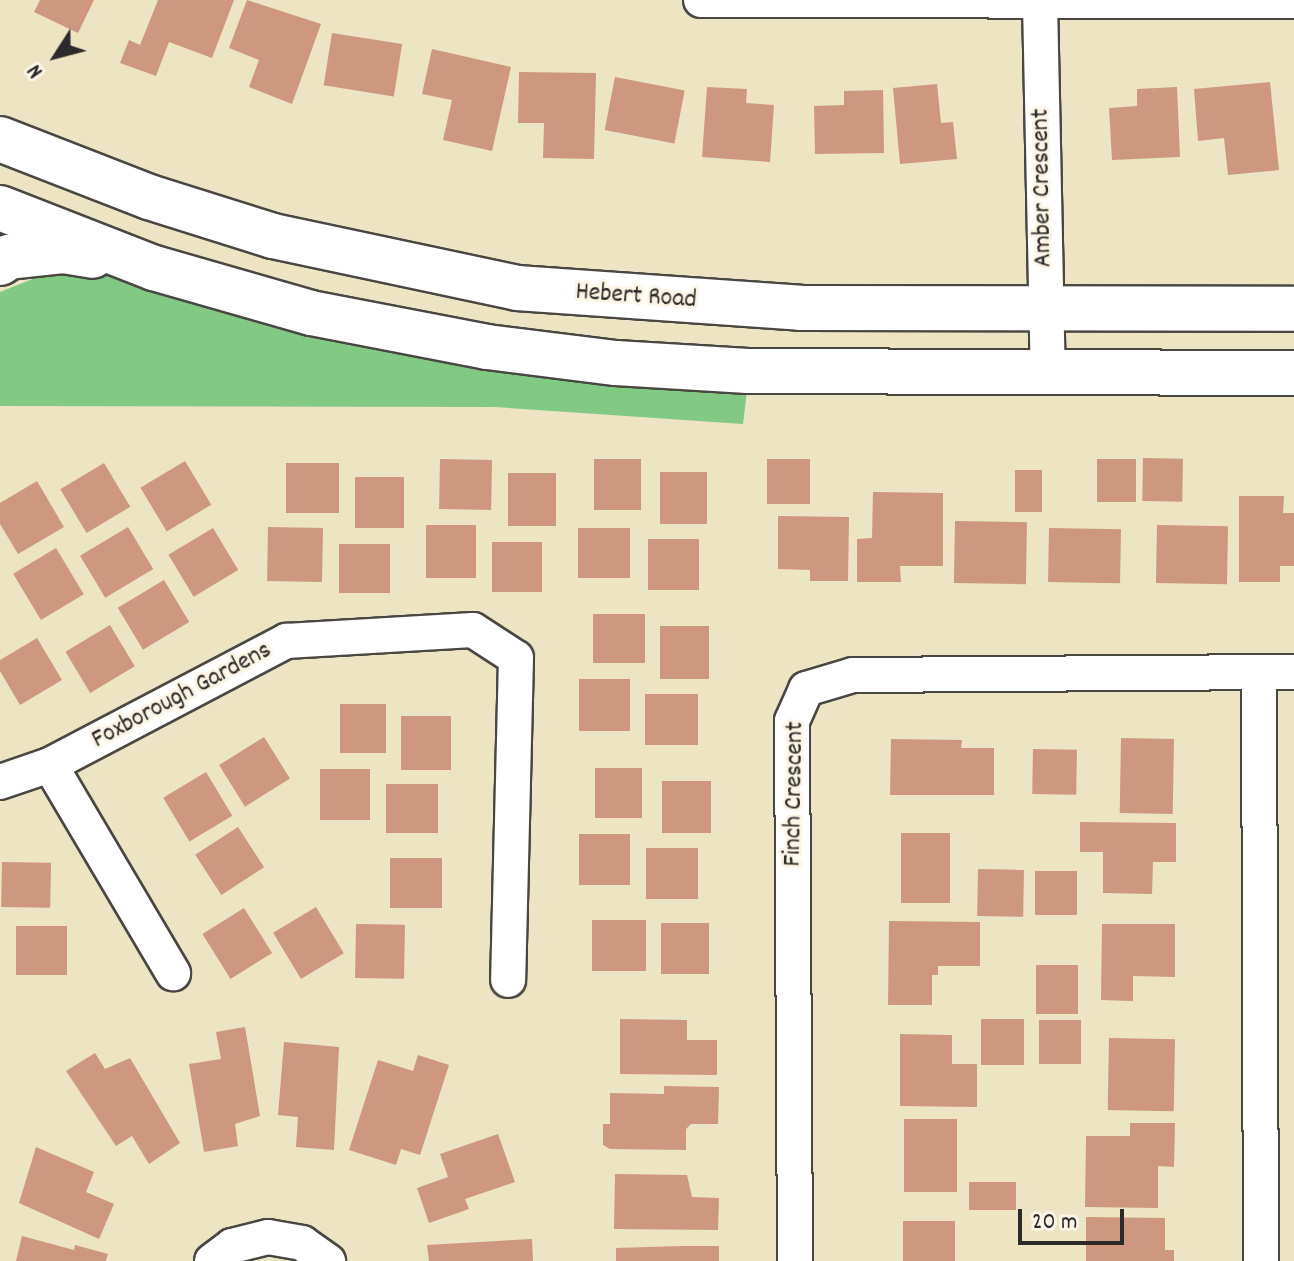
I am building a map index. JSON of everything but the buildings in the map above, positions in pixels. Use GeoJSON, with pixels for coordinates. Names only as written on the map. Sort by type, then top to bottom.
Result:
{"type":"FeatureCollection","features":[{"type":"Feature","properties":{"kind":"main road","name":"Hebert Road"},"geometry":{"type":"LineString","coordinates":[[0,139],[149,197],[273,236],[517,288],[800,308],[1046,311],[1294,309]]}},
{"type":"Feature","properties":{"kind":"main road"},"geometry":{"type":"LineString","coordinates":[[0,208],[154,268],[311,313],[487,347],[616,363],[748,371],[1294,373]]}},
{"type":"Feature","properties":{"kind":"main road"},"geometry":{"type":"LineString","coordinates":[[0,263],[9,257],[63,251],[154,268]]}},
{"type":"Feature","properties":{"kind":"street"},"geometry":{"type":"LineString","coordinates":[[701,0],[1294,1]]}},
{"type":"Feature","properties":{"kind":"street","name":"Amber Crescent"},"geometry":{"type":"LineString","coordinates":[[1040,2],[1048,373]]}},
{"type":"Feature","properties":{"kind":"street","name":"Foxborough Gardens"},"geometry":{"type":"LineString","coordinates":[[50,765],[286,641],[473,630],[516,658],[508,980]]}},
{"type":"Feature","properties":{"kind":"street"},"geometry":{"type":"LineString","coordinates":[[1259,672],[1261,1261]]}},
{"type":"Feature","properties":{"kind":"street","name":"Finch Crescent"},"geometry":{"type":"LineString","coordinates":[[795,1261],[792,721],[806,689],[853,675],[1294,672]]}},
{"type":"Feature","properties":{"kind":"street"},"geometry":{"type":"LineString","coordinates":[[0,782],[50,765],[173,973]]}},
{"type":"Feature","properties":{"kind":"street"},"geometry":{"type":"LineString","coordinates":[[212,1261],[232,1246],[268,1237],[302,1243],[328,1261]]}},
{"type":"Feature","properties":{"kind":"green space"},"geometry":{"type":"Polygon","coordinates":[[[97,269],[236,315],[426,358],[557,378],[747,391],[743,424],[495,407],[0,406],[0,292],[50,272],[97,269]]]}}]}
